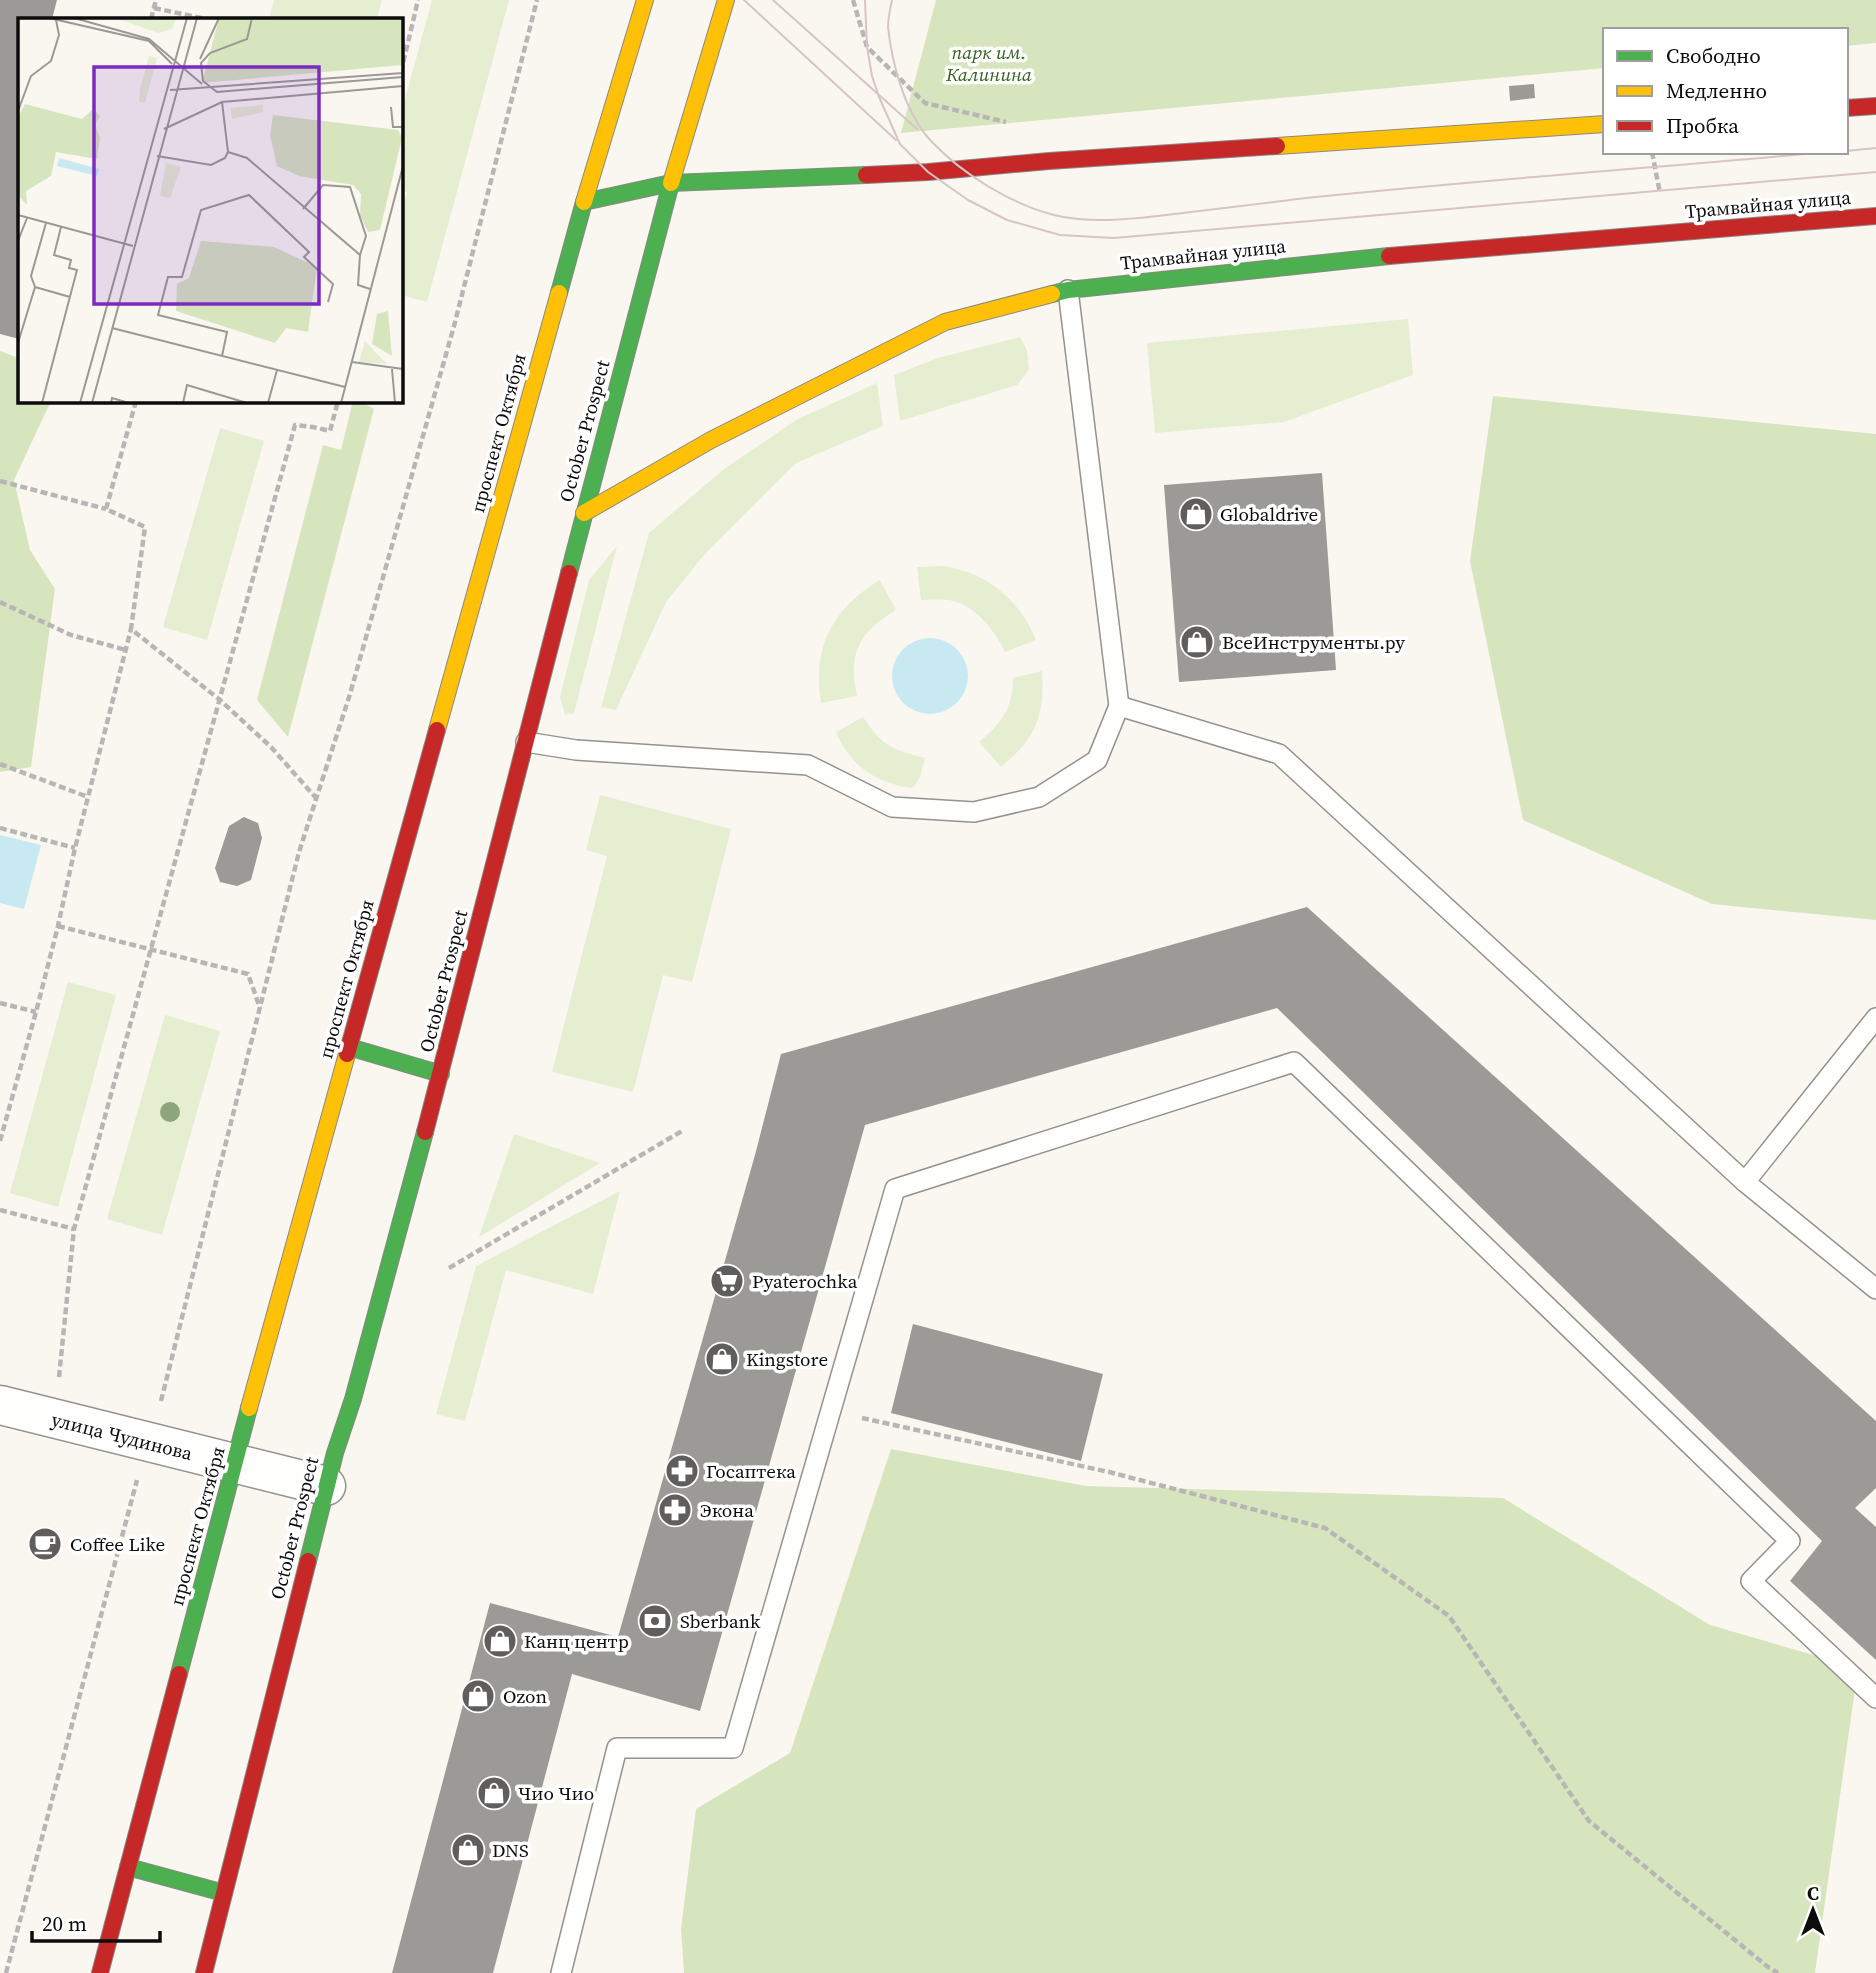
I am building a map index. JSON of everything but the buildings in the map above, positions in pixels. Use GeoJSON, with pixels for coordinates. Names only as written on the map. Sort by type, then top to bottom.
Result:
{"type":"FeatureCollection","features":[{"type":"Feature","properties":{"kind":"main road","name":"проспект Октября"},"geometry":{"type":"LineString","coordinates":[[100,1973],[349,1047],[584,202],[645,0]]}},
{"type":"Feature","properties":{"kind":"main road","name":"October Prospect"},"geometry":{"type":"LineString","coordinates":[[204,1973],[326,1486],[353,1399],[441,1074],[671,183],[726,0]]}},
{"type":"Feature","properties":{"kind":"main road"},"geometry":{"type":"LineString","coordinates":[[1848,108],[1876,106]]}},
{"type":"Feature","properties":{"kind":"main road"},"geometry":{"type":"LineString","coordinates":[[584,202],[671,183],[965,170],[1049,161],[1603,124]]}},
{"type":"Feature","properties":{"kind":"main road","name":"Трамвайная улица"},"geometry":{"type":"LineString","coordinates":[[584,513],[711,440],[945,322],[1068,290],[1345,260],[1876,216]]}},
{"type":"Feature","properties":{"kind":"main road"},"geometry":{"type":"LineString","coordinates":[[349,1047],[441,1074]]}},
{"type":"Feature","properties":{"kind":"main road"},"geometry":{"type":"LineString","coordinates":[[128,1867],[224,1893]]}},
{"type":"Feature","properties":{"kind":"street","name":"улица Чудинова"},"geometry":{"type":"LineString","coordinates":[[0,1405],[326,1486]]}},
{"type":"Feature","properties":{"kind":"lane"},"geometry":{"type":"LineString","coordinates":[[526,742],[576,750],[808,765],[892,807],[974,812],[1039,797],[1097,760],[1119,706],[1068,290]]}},
{"type":"Feature","properties":{"kind":"lane"},"geometry":{"type":"LineString","coordinates":[[1119,706],[1279,754],[1745,1182],[1876,1289]]}},
{"type":"Feature","properties":{"kind":"lane"},"geometry":{"type":"LineString","coordinates":[[1745,1182],[1876,1018]]}},
{"type":"Feature","properties":{"kind":"lane"},"geometry":{"type":"LineString","coordinates":[[561,1973],[617,1748],[733,1748],[895,1189],[1294,1062],[1790,1541],[1751,1581],[1876,1698]]}},
{"type":"Feature","properties":{"kind":"path"},"geometry":{"type":"LineString","coordinates":[[151,18],[156,0]]}},
{"type":"Feature","properties":{"kind":"path"},"geometry":{"type":"LineString","coordinates":[[402,65],[418,0]]}},
{"type":"Feature","properties":{"kind":"path"},"geometry":{"type":"LineString","coordinates":[[159,1407],[299,852],[350,694],[454,326],[537,0]]}},
{"type":"Feature","properties":{"kind":"path"},"geometry":{"type":"LineString","coordinates":[[853,0],[867,47],[925,103],[1018,124]]}},
{"type":"Feature","properties":{"kind":"path"},"geometry":{"type":"LineString","coordinates":[[154,8],[201,18]]}},
{"type":"Feature","properties":{"kind":"path"},"geometry":{"type":"LineString","coordinates":[[1652,154],[1661,199]]}},
{"type":"Feature","properties":{"kind":"path"},"geometry":{"type":"LineString","coordinates":[[106,509],[136,402]]}},
{"type":"Feature","properties":{"kind":"path"},"geometry":{"type":"LineString","coordinates":[[55,1419],[74,1229],[295,425],[330,431],[338,402]]}},
{"type":"Feature","properties":{"kind":"path"},"geometry":{"type":"LineString","coordinates":[[0,481],[106,509],[145,527],[131,629],[36,1012],[0,1141]]}},
{"type":"Feature","properties":{"kind":"path"},"geometry":{"type":"LineString","coordinates":[[0,602],[71,635],[126,650]]}},
{"type":"Feature","properties":{"kind":"path"},"geometry":{"type":"LineString","coordinates":[[131,629],[220,700],[271,747],[316,798]]}},
{"type":"Feature","properties":{"kind":"path"},"geometry":{"type":"LineString","coordinates":[[0,764],[88,797]]}},
{"type":"Feature","properties":{"kind":"path"},"geometry":{"type":"LineString","coordinates":[[0,828],[75,848]]}},
{"type":"Feature","properties":{"kind":"path"},"geometry":{"type":"LineString","coordinates":[[58,926],[248,974],[260,1009]]}},
{"type":"Feature","properties":{"kind":"path"},"geometry":{"type":"LineString","coordinates":[[0,1003],[36,1012]]}},
{"type":"Feature","properties":{"kind":"path"},"geometry":{"type":"LineString","coordinates":[[449,1268],[682,1131]]}},
{"type":"Feature","properties":{"kind":"path"},"geometry":{"type":"LineString","coordinates":[[0,1210],[74,1229]]}},
{"type":"Feature","properties":{"kind":"path"},"geometry":{"type":"LineString","coordinates":[[831,1411],[1109,1472],[1325,1528],[1449,1616],[1589,1821],[1778,1973]]}},
{"type":"Feature","properties":{"kind":"path"},"geometry":{"type":"LineString","coordinates":[[6,1973],[139,1472]]}},
{"type":"Feature","properties":{"kind":"green space"},"geometry":{"type":"Polygon","coordinates":[[[274,0],[382,0],[377,18],[269,18],[274,0]]]}},
{"type":"Feature","properties":{"kind":"green space"},"geometry":{"type":"Polygon","coordinates":[[[432,0],[509,0],[427,302],[402,295],[402,211],[407,192],[402,190],[402,110],[432,0]]]}},
{"type":"Feature","properties":{"kind":"green space","name":"парк им. Калинина"},"geometry":{"type":"Polygon","coordinates":[[[936,0],[1876,0],[1876,43],[1848,46],[1848,28],[1603,28],[1603,68],[901,133],[936,0]]]}},
{"type":"Feature","properties":{"kind":"green space"},"geometry":{"type":"Polygon","coordinates":[[[1408,319],[1413,375],[1284,422],[1155,433],[1147,343],[1408,319]]]}},
{"type":"Feature","properties":{"kind":"green space"},"geometry":{"type":"Polygon","coordinates":[[[1020,337],[1027,350],[1029,370],[1017,385],[900,421],[894,375],[938,358],[1020,337]]]}},
{"type":"Feature","properties":{"kind":"green space"},"geometry":{"type":"Polygon","coordinates":[[[0,351],[18,358],[18,402],[51,402],[14,480],[30,550],[55,589],[31,767],[0,772],[0,351]]]}},
{"type":"Feature","properties":{"kind":"green space"},"geometry":{"type":"Polygon","coordinates":[[[877,383],[883,426],[796,463],[704,555],[666,602],[616,710],[601,707],[649,533],[724,469],[796,420],[877,383]]]}},
{"type":"Feature","properties":{"kind":"green space"},"geometry":{"type":"Polygon","coordinates":[[[1493,396],[1876,434],[1876,920],[1712,904],[1523,820],[1470,561],[1493,396]]]}},
{"type":"Feature","properties":{"kind":"green space"},"geometry":{"type":"Polygon","coordinates":[[[353,402],[362,402],[374,409],[288,737],[257,700],[323,445],[341,450],[353,402]]]}},
{"type":"Feature","properties":{"kind":"green space"},"geometry":{"type":"Polygon","coordinates":[[[220,428],[264,441],[207,640],[163,627],[220,428]]]}},
{"type":"Feature","properties":{"kind":"green space"},"geometry":{"type":"Polygon","coordinates":[[[617,546],[574,713],[565,715],[560,697],[589,580],[617,546]]]}},
{"type":"Feature","properties":{"kind":"green space"},"geometry":{"type":"Polygon","coordinates":[[[945,566],[973,574],[1005,595],[1020,611],[1036,640],[1005,652],[987,624],[967,607],[951,600],[921,600],[917,567],[945,566]]]}},
{"type":"Feature","properties":{"kind":"green space"},"geometry":{"type":"Polygon","coordinates":[[[880,580],[896,610],[873,627],[859,645],[854,667],[857,696],[821,703],[820,664],[829,631],[849,604],[880,580]]]}},
{"type":"Feature","properties":{"kind":"green space"},"geometry":{"type":"Polygon","coordinates":[[[1042,671],[1042,701],[1036,725],[1023,746],[1001,767],[979,742],[994,729],[1004,715],[1011,698],[1013,678],[1042,671]]]}},
{"type":"Feature","properties":{"kind":"green space"},"geometry":{"type":"Polygon","coordinates":[[[863,717],[882,741],[904,752],[925,758],[920,777],[913,788],[877,777],[857,764],[849,755],[836,732],[863,717]]]}},
{"type":"Feature","properties":{"kind":"green space"},"geometry":{"type":"Polygon","coordinates":[[[600,795],[731,829],[692,982],[663,975],[633,1092],[552,1072],[607,856],[586,850],[600,795]]]}},
{"type":"Feature","properties":{"kind":"green space"},"geometry":{"type":"Polygon","coordinates":[[[68,982],[116,995],[58,1207],[10,1193],[68,982]]]}},
{"type":"Feature","properties":{"kind":"green space"},"geometry":{"type":"Polygon","coordinates":[[[165,1015],[220,1031],[162,1235],[107,1219],[165,1015]]]}},
{"type":"Feature","properties":{"kind":"green space"},"geometry":{"type":"Polygon","coordinates":[[[514,1134],[600,1163],[479,1237],[514,1134]]]}},
{"type":"Feature","properties":{"kind":"green space"},"geometry":{"type":"Polygon","coordinates":[[[620,1191],[593,1294],[506,1270],[465,1421],[436,1414],[476,1266],[620,1191]]]}},
{"type":"Feature","properties":{"kind":"green space"},"geometry":{"type":"Polygon","coordinates":[[[891,1449],[1086,1486],[1503,1498],[1710,1625],[1858,1668],[1815,1973],[684,1973],[681,1929],[696,1809],[790,1753],[891,1449]]]}},
{"type":"Feature","properties":{"kind":"water"},"geometry":{"type":"Polygon","coordinates":[[[930,638],[945,641],[957,649],[965,661],[968,676],[965,691],[957,703],[945,711],[930,714],[915,711],[903,703],[895,691],[892,676],[895,661],[903,649],[915,641],[930,638]]]}},
{"type":"Feature","properties":{"kind":"water"},"geometry":{"type":"Polygon","coordinates":[[[0,835],[41,845],[24,909],[0,903],[0,835]]]}},
{"type":"Feature","properties":{"kind":"tram line"},"geometry":{"type":"LineString","coordinates":[[744,0],[896,140]]}},
{"type":"Feature","properties":{"kind":"tram line"},"geometry":{"type":"LineString","coordinates":[[773,0],[917,129]]}},
{"type":"Feature","properties":{"kind":"tram line"},"geometry":{"type":"LineString","coordinates":[[865,0],[867,47],[872,76],[900,144],[928,172],[968,200],[1007,220],[1060,235],[1114,238],[1876,172]]}},
{"type":"Feature","properties":{"kind":"tram line"},"geometry":{"type":"LineString","coordinates":[[892,0],[888,27],[893,56],[901,87],[922,130],[957,165],[988,186],[1038,210],[1070,218],[1135,218],[1306,198],[1804,154]]}},
{"type":"Feature","properties":{"kind":"tram line"},"geometry":{"type":"LineString","coordinates":[[1848,151],[1876,148]]}},
{"type":"Feature","properties":{"kind":"traffic: fast"},"geometry":{"type":"LineString","coordinates":[[559,293],[584,202],[671,183],[866,175]]}},
{"type":"Feature","properties":{"kind":"traffic: fast"},"geometry":{"type":"LineString","coordinates":[[569,573],[671,183]]}},
{"type":"Feature","properties":{"kind":"traffic: fast"},"geometry":{"type":"LineString","coordinates":[[1052,294],[1068,290],[1389,256]]}},
{"type":"Feature","properties":{"kind":"traffic: fast"},"geometry":{"type":"LineString","coordinates":[[349,1047],[441,1074]]}},
{"type":"Feature","properties":{"kind":"traffic: fast"},"geometry":{"type":"LineString","coordinates":[[308,1561],[335,1453],[353,1399],[425,1132]]}},
{"type":"Feature","properties":{"kind":"traffic: fast"},"geometry":{"type":"LineString","coordinates":[[179,1674],[249,1408]]}},
{"type":"Feature","properties":{"kind":"traffic: fast"},"geometry":{"type":"LineString","coordinates":[[128,1867],[224,1893]]}},
{"type":"Feature","properties":{"kind":"traffic: slow"},"geometry":{"type":"LineString","coordinates":[[584,202],[645,0]]}},
{"type":"Feature","properties":{"kind":"traffic: slow"},"geometry":{"type":"LineString","coordinates":[[671,183],[726,0]]}},
{"type":"Feature","properties":{"kind":"traffic: slow"},"geometry":{"type":"LineString","coordinates":[[1277,146],[1603,124]]}},
{"type":"Feature","properties":{"kind":"traffic: slow"},"geometry":{"type":"LineString","coordinates":[[437,730],[559,293]]}},
{"type":"Feature","properties":{"kind":"traffic: slow"},"geometry":{"type":"LineString","coordinates":[[584,513],[711,440],[945,322],[1052,294]]}},
{"type":"Feature","properties":{"kind":"traffic: slow"},"geometry":{"type":"LineString","coordinates":[[249,1408],[347,1054]]}},
{"type":"Feature","properties":{"kind":"traffic: jam"},"geometry":{"type":"LineString","coordinates":[[1848,108],[1876,106]]}},
{"type":"Feature","properties":{"kind":"traffic: jam"},"geometry":{"type":"LineString","coordinates":[[866,175],[1277,146]]}},
{"type":"Feature","properties":{"kind":"traffic: jam"},"geometry":{"type":"LineString","coordinates":[[1389,256],[1876,216]]}},
{"type":"Feature","properties":{"kind":"traffic: jam"},"geometry":{"type":"LineString","coordinates":[[425,1132],[569,573]]}},
{"type":"Feature","properties":{"kind":"traffic: jam"},"geometry":{"type":"LineString","coordinates":[[347,1054],[437,730]]}},
{"type":"Feature","properties":{"kind":"traffic: jam"},"geometry":{"type":"LineString","coordinates":[[204,1973],[308,1561]]}},
{"type":"Feature","properties":{"kind":"traffic: jam"},"geometry":{"type":"LineString","coordinates":[[100,1973],[179,1674]]}},
{"type":"Feature","properties":{"kind":"place","name":"Globaldrive"},"geometry":{"type":"Point","coordinates":[1196,514]}},
{"type":"Feature","properties":{"kind":"place","name":"ВсеИнструменты.ру"},"geometry":{"type":"Point","coordinates":[1197,642]}},
{"type":"Feature","properties":{"kind":"place","name":"Pyaterochka"},"geometry":{"type":"Point","coordinates":[727,1281]}},
{"type":"Feature","properties":{"kind":"place","name":"Kingstore"},"geometry":{"type":"Point","coordinates":[722,1359]}},
{"type":"Feature","properties":{"kind":"place","name":"Госаптека"},"geometry":{"type":"Point","coordinates":[682,1471]}},
{"type":"Feature","properties":{"kind":"place","name":"Экона"},"geometry":{"type":"Point","coordinates":[675,1510]}},
{"type":"Feature","properties":{"kind":"place","name":"Coffee Like"},"geometry":{"type":"Point","coordinates":[45,1544]}},
{"type":"Feature","properties":{"kind":"place","name":"Sberbank"},"geometry":{"type":"Point","coordinates":[655,1621]}},
{"type":"Feature","properties":{"kind":"place","name":"Канц центр"},"geometry":{"type":"Point","coordinates":[500,1641]}},
{"type":"Feature","properties":{"kind":"place","name":"Ozon"},"geometry":{"type":"Point","coordinates":[478,1696]}},
{"type":"Feature","properties":{"kind":"place","name":"Чио Чио"},"geometry":{"type":"Point","coordinates":[494,1793]}},
{"type":"Feature","properties":{"kind":"place","name":"DNS"},"geometry":{"type":"Point","coordinates":[468,1850]}}]}
